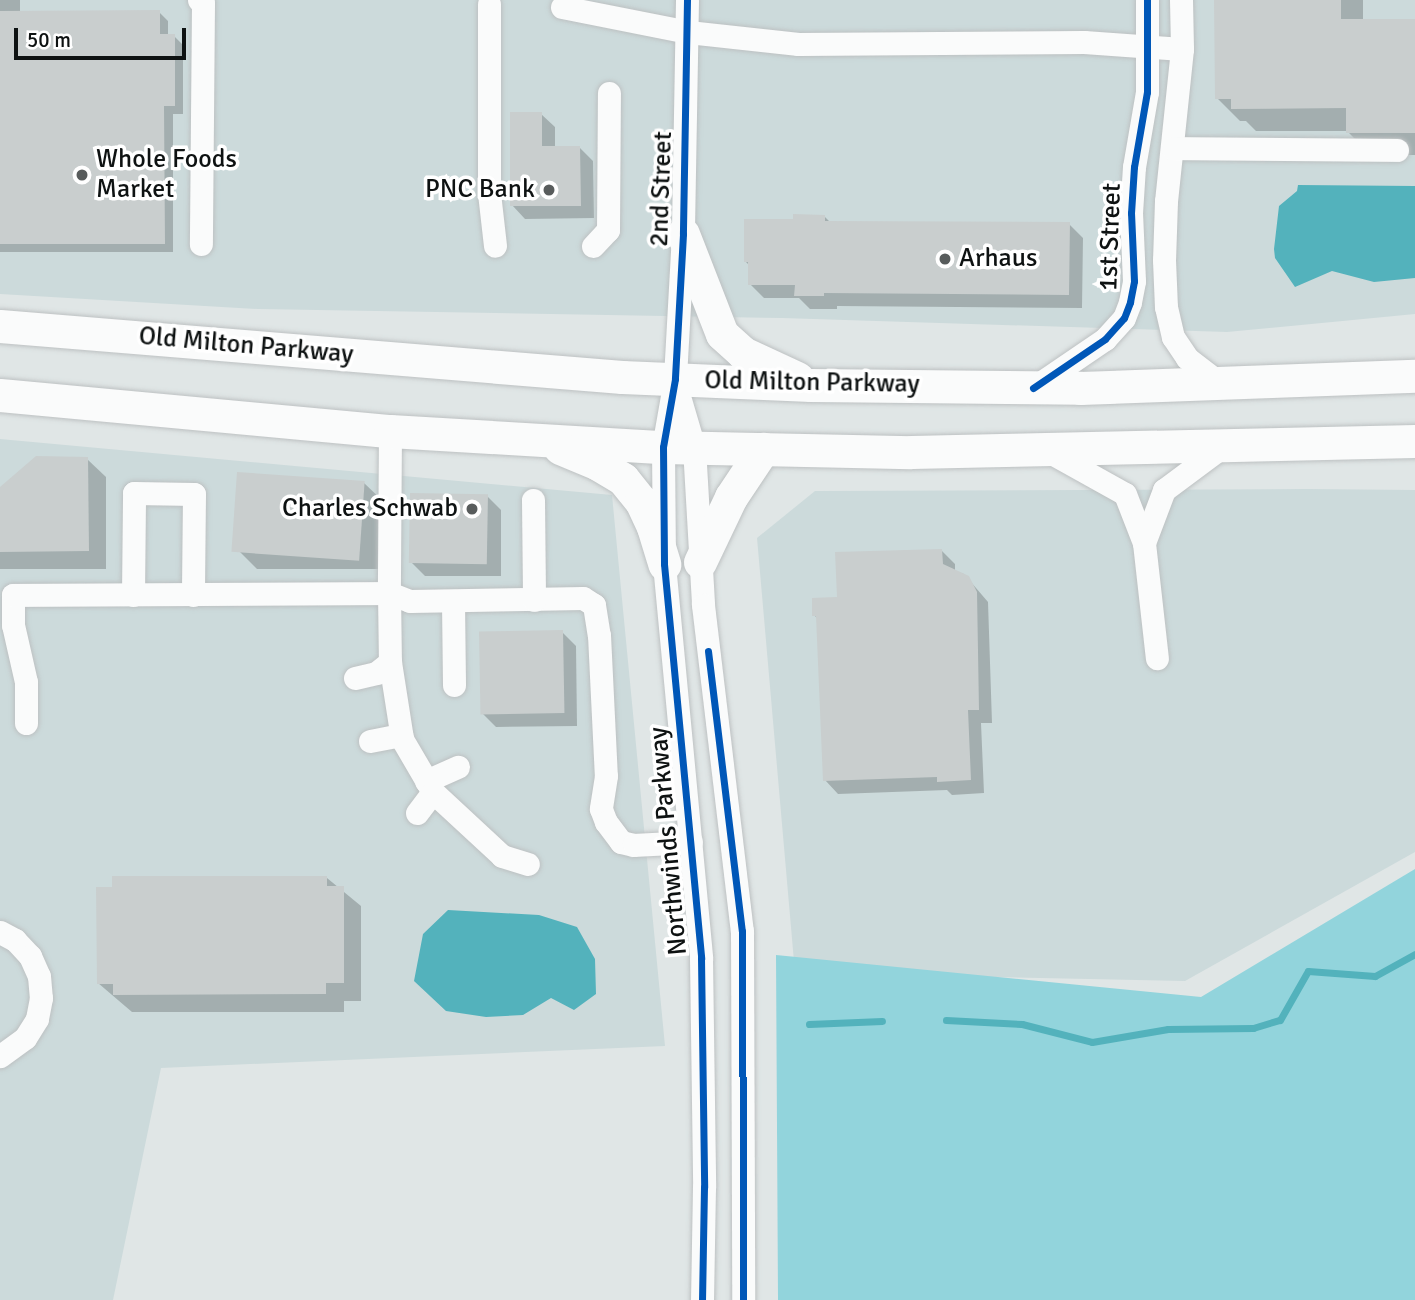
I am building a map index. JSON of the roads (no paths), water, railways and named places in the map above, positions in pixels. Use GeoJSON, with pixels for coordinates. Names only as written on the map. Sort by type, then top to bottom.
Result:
{"type":"FeatureCollection","features":[{"type":"Feature","properties":{"kind":"highway"},"geometry":{"type":"LineString","coordinates":[[683,234],[722,334],[743,353],[811,385]]}},
{"type":"Feature","properties":{"kind":"highway","name":"Old Milton Parkway"},"geometry":{"type":"LineString","coordinates":[[0,326],[675,379],[811,385],[1033,388],[1222,385],[1415,376]]}},
{"type":"Feature","properties":{"kind":"highway"},"geometry":{"type":"LineString","coordinates":[[0,395],[390,432],[678,447],[911,452],[1415,441]]}},
{"type":"Feature","properties":{"kind":"highway"},"geometry":{"type":"LineString","coordinates":[[542,440],[598,464],[623,479],[641,501],[664,564]]}},
{"type":"Feature","properties":{"kind":"highway"},"geometry":{"type":"LineString","coordinates":[[700,562],[731,497],[763,449]]}},
{"type":"Feature","properties":{"kind":"street","name":"2nd Street"},"geometry":{"type":"LineString","coordinates":[[675,379],[683,234],[687,0]]}},
{"type":"Feature","properties":{"kind":"street","name":"1st Street"},"geometry":{"type":"LineString","coordinates":[[1033,388],[1105,339],[1124,318],[1130,302],[1134,281],[1132,201],[1147,92],[1147,0]]}},
{"type":"Feature","properties":{"kind":"street","name":"1st Street"},"geometry":{"type":"LineString","coordinates":[[1181,0],[1182,49],[1164,260],[1168,321],[1173,337],[1187,358],[1222,385]]}},
{"type":"Feature","properties":{"kind":"street"},"geometry":{"type":"LineString","coordinates":[[201,2],[201,244]]}},
{"type":"Feature","properties":{"kind":"street"},"geometry":{"type":"LineString","coordinates":[[489,4],[489,193],[495,246]]}},
{"type":"Feature","properties":{"kind":"street"},"geometry":{"type":"LineString","coordinates":[[562,7],[688,32],[798,44],[1084,42],[1182,49]]}},
{"type":"Feature","properties":{"kind":"street"},"geometry":{"type":"LineString","coordinates":[[593,246],[608,230],[609,93]]}},
{"type":"Feature","properties":{"kind":"street"},"geometry":{"type":"LineString","coordinates":[[1172,148],[1397,150]]}},
{"type":"Feature","properties":{"kind":"street","name":"Northwinds Parkway"},"geometry":{"type":"LineString","coordinates":[[675,379],[678,447],[700,562],[714,705],[742,931],[743,1300]]}},
{"type":"Feature","properties":{"kind":"street","name":"Northwinds Parkway"},"geometry":{"type":"LineString","coordinates":[[675,379],[678,447],[664,564],[701,972],[704,1187],[702,1300]]}},
{"type":"Feature","properties":{"kind":"street"},"geometry":{"type":"LineString","coordinates":[[390,432],[390,662],[401,735],[430,787],[502,856],[528,864]]}},
{"type":"Feature","properties":{"kind":"street"},"geometry":{"type":"LineString","coordinates":[[1144,542],[1164,490],[1222,447]]}},
{"type":"Feature","properties":{"kind":"street"},"geometry":{"type":"LineString","coordinates":[[1046,450],[1125,494],[1144,542],[1157,658]]}},
{"type":"Feature","properties":{"kind":"street"},"geometry":{"type":"LineString","coordinates":[[133,595],[134,493],[194,494],[193,595]]}},
{"type":"Feature","properties":{"kind":"street"},"geometry":{"type":"LineString","coordinates":[[534,500],[534,600]]}},
{"type":"Feature","properties":{"kind":"street"},"geometry":{"type":"LineString","coordinates":[[26,723],[26,682],[13,625],[13,595],[388,593],[410,601],[453,602],[583,598],[594,605],[599,635],[606,776],[601,809],[613,835],[621,842],[634,845],[691,842]]}},
{"type":"Feature","properties":{"kind":"street"},"geometry":{"type":"LineString","coordinates":[[453,602],[454,685]]}},
{"type":"Feature","properties":{"kind":"street"},"geometry":{"type":"LineString","coordinates":[[355,678],[376,673],[390,662]]}},
{"type":"Feature","properties":{"kind":"street"},"geometry":{"type":"LineString","coordinates":[[370,741],[401,735]]}},
{"type":"Feature","properties":{"kind":"street"},"geometry":{"type":"LineString","coordinates":[[417,813],[430,787],[458,766]]}},
{"type":"Feature","properties":{"kind":"street"},"geometry":{"type":"LineString","coordinates":[[0,932],[15,940],[30,956],[39,976],[41,998],[37,1020],[25,1038],[0,1056]]}},
{"type":"Feature","properties":{"kind":"waterway"},"geometry":{"type":"LineString","coordinates":[[946,1020],[1022,1024],[1092,1042],[1168,1029],[1253,1028],[1280,1020],[1308,971],[1375,976],[1415,954]]}},
{"type":"Feature","properties":{"kind":"waterway"},"geometry":{"type":"LineString","coordinates":[[809,1024],[882,1021]]}},
{"type":"Feature","properties":{"kind":"place","name":"Whole Foods Market"},"geometry":{"type":"Point","coordinates":[82,175]}},
{"type":"Feature","properties":{"kind":"place","name":"PNC Bank"},"geometry":{"type":"Point","coordinates":[549,190]}},
{"type":"Feature","properties":{"kind":"place","name":"Arhaus"},"geometry":{"type":"Point","coordinates":[945,259]}},
{"type":"Feature","properties":{"kind":"place","name":"Charles Schwab"},"geometry":{"type":"Point","coordinates":[472,509]}}]}
